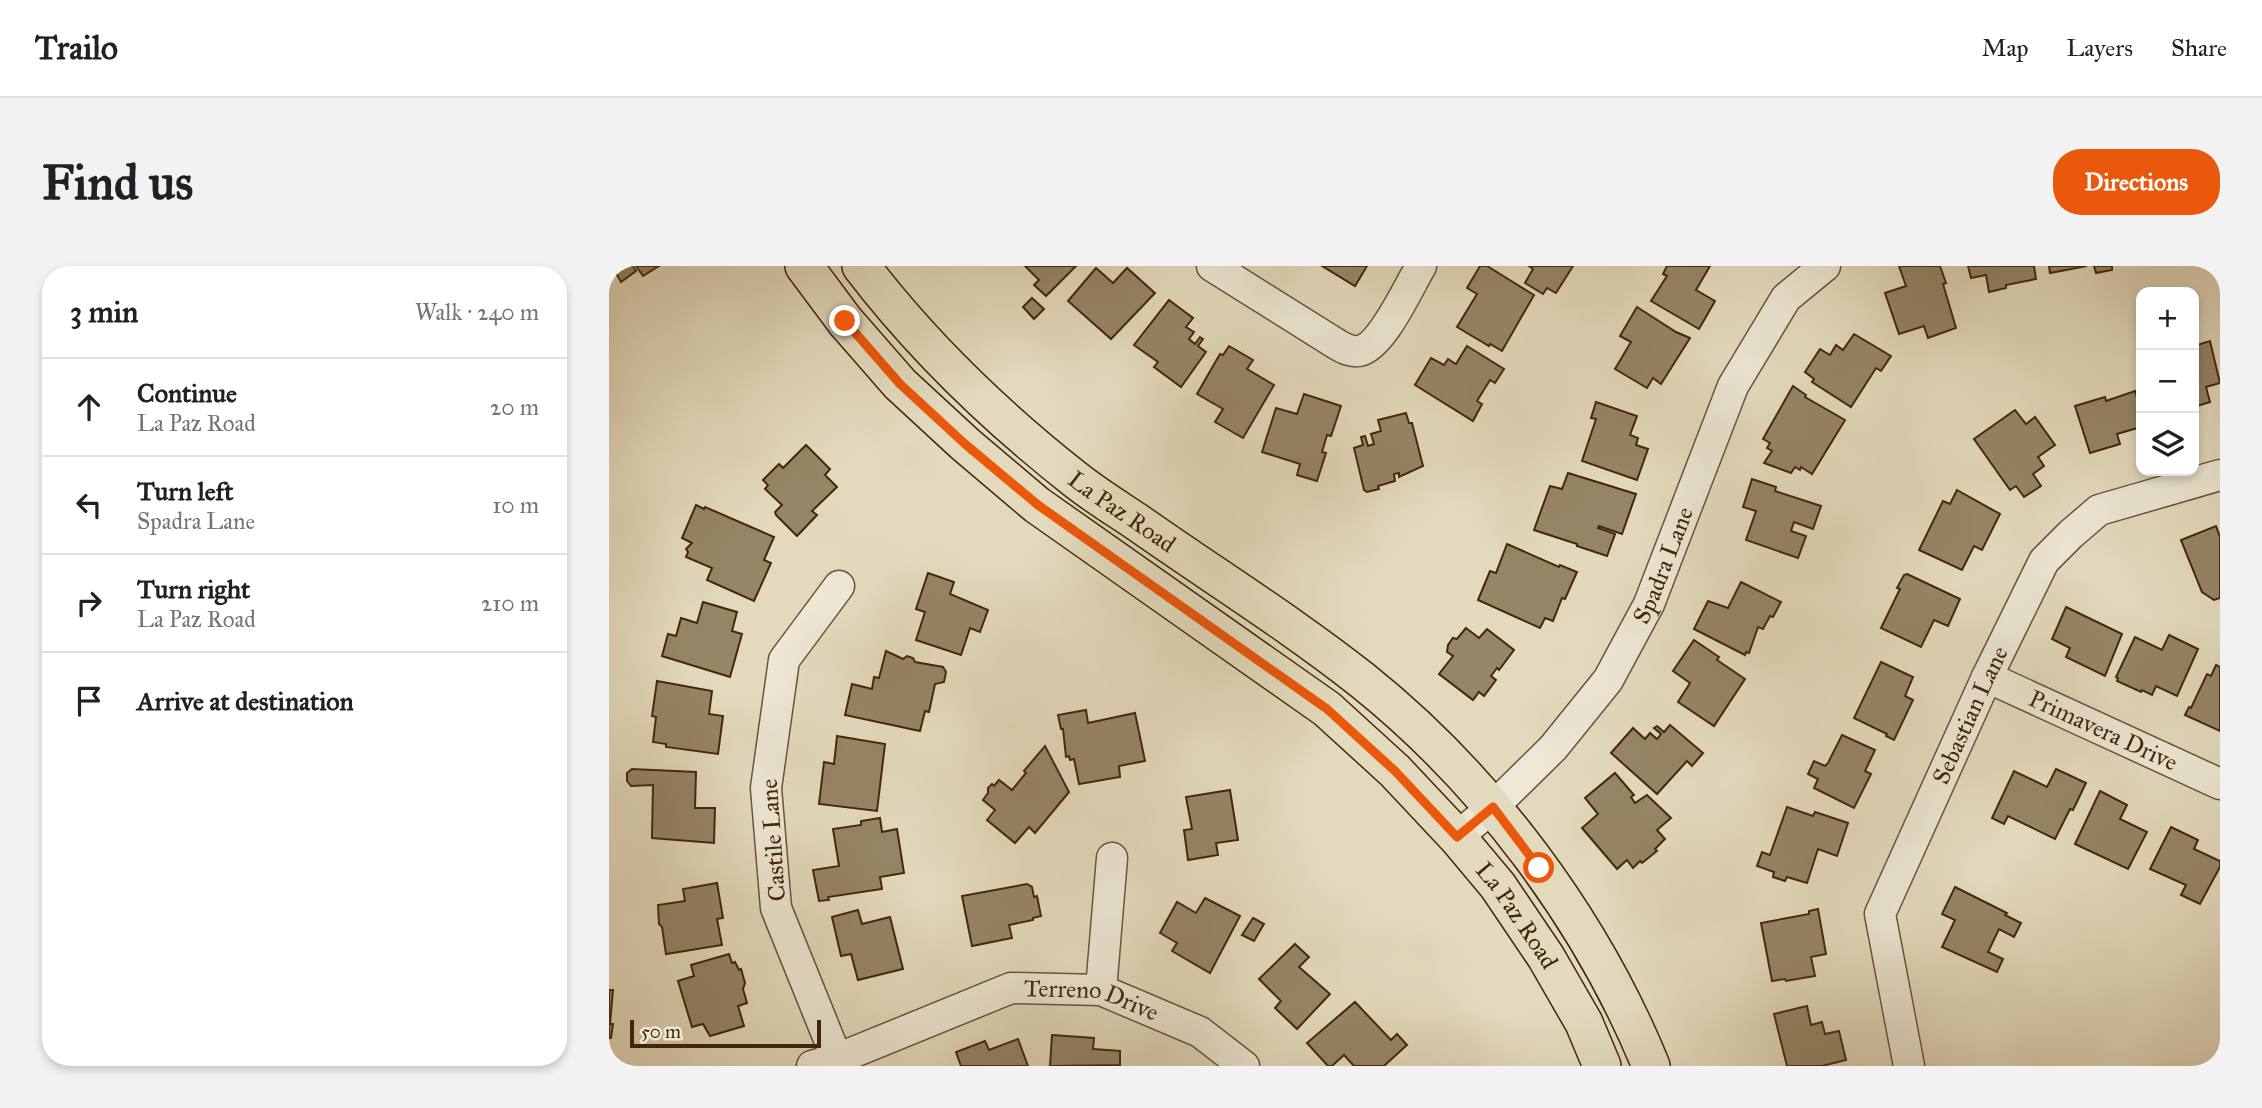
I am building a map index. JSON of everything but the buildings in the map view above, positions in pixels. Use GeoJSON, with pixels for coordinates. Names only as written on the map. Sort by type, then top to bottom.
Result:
{"type":"FeatureCollection","features":[{"type":"Feature","properties":{"kind":"main road","name":"La Paz Road"},"geometry":{"type":"LineString","coordinates":[[804,266],[845,321],[900,384],[965,444],[1038,505],[1327,709],[1395,771],[1457,837],[1498,886],[1546,957],[1584,1023],[1602,1066]]}},
{"type":"Feature","properties":{"kind":"main road","name":"La Paz Road"},"geometry":{"type":"LineString","coordinates":[[861,266],[885,298],[944,362],[1007,422],[1077,481],[1297,631],[1363,681],[1420,732],[1493,807],[1539,868],[1588,940],[1632,1018],[1651,1066]]}},
{"type":"Feature","properties":{"kind":"street"},"geometry":{"type":"LineString","coordinates":[[1212,266],[1348,351],[1361,351],[1384,330],[1421,266]]}},
{"type":"Feature","properties":{"kind":"street","name":"Spadra Lane"},"geometry":{"type":"LineString","coordinates":[[1457,837],[1493,807],[1553,748],[1608,680],[1649,604],[1733,386],[1786,298],[1825,266]]}},
{"type":"Feature","properties":{"kind":"street","name":"Sebastian Lane"},"geometry":{"type":"LineString","coordinates":[[1909,1066],[1880,915],[1987,677],[2044,561],[2099,510],[2220,475]]}},
{"type":"Feature","properties":{"kind":"street","name":"Castile Lane"},"geometry":{"type":"LineString","coordinates":[[825,1062],[776,908],[765,788],[784,660],[839,586]]}},
{"type":"Feature","properties":{"kind":"street","name":"Primavera Drive"},"geometry":{"type":"LineString","coordinates":[[1987,677],[2220,784]]}},
{"type":"Feature","properties":{"kind":"street"},"geometry":{"type":"LineString","coordinates":[[1101,990],[1112,858]]}},
{"type":"Feature","properties":{"kind":"street","name":"Terreno Drive"},"geometry":{"type":"LineString","coordinates":[[825,1062],[1011,988],[1101,990],[1200,1032],[1244,1066]]}},
{"type":"Feature","properties":{"kind":"route"},"geometry":{"type":"LineString","coordinates":[[845,321],[900,384],[965,444],[1038,505],[1327,709],[1395,771],[1457,837],[1493,807],[1539,868]]}}]}
